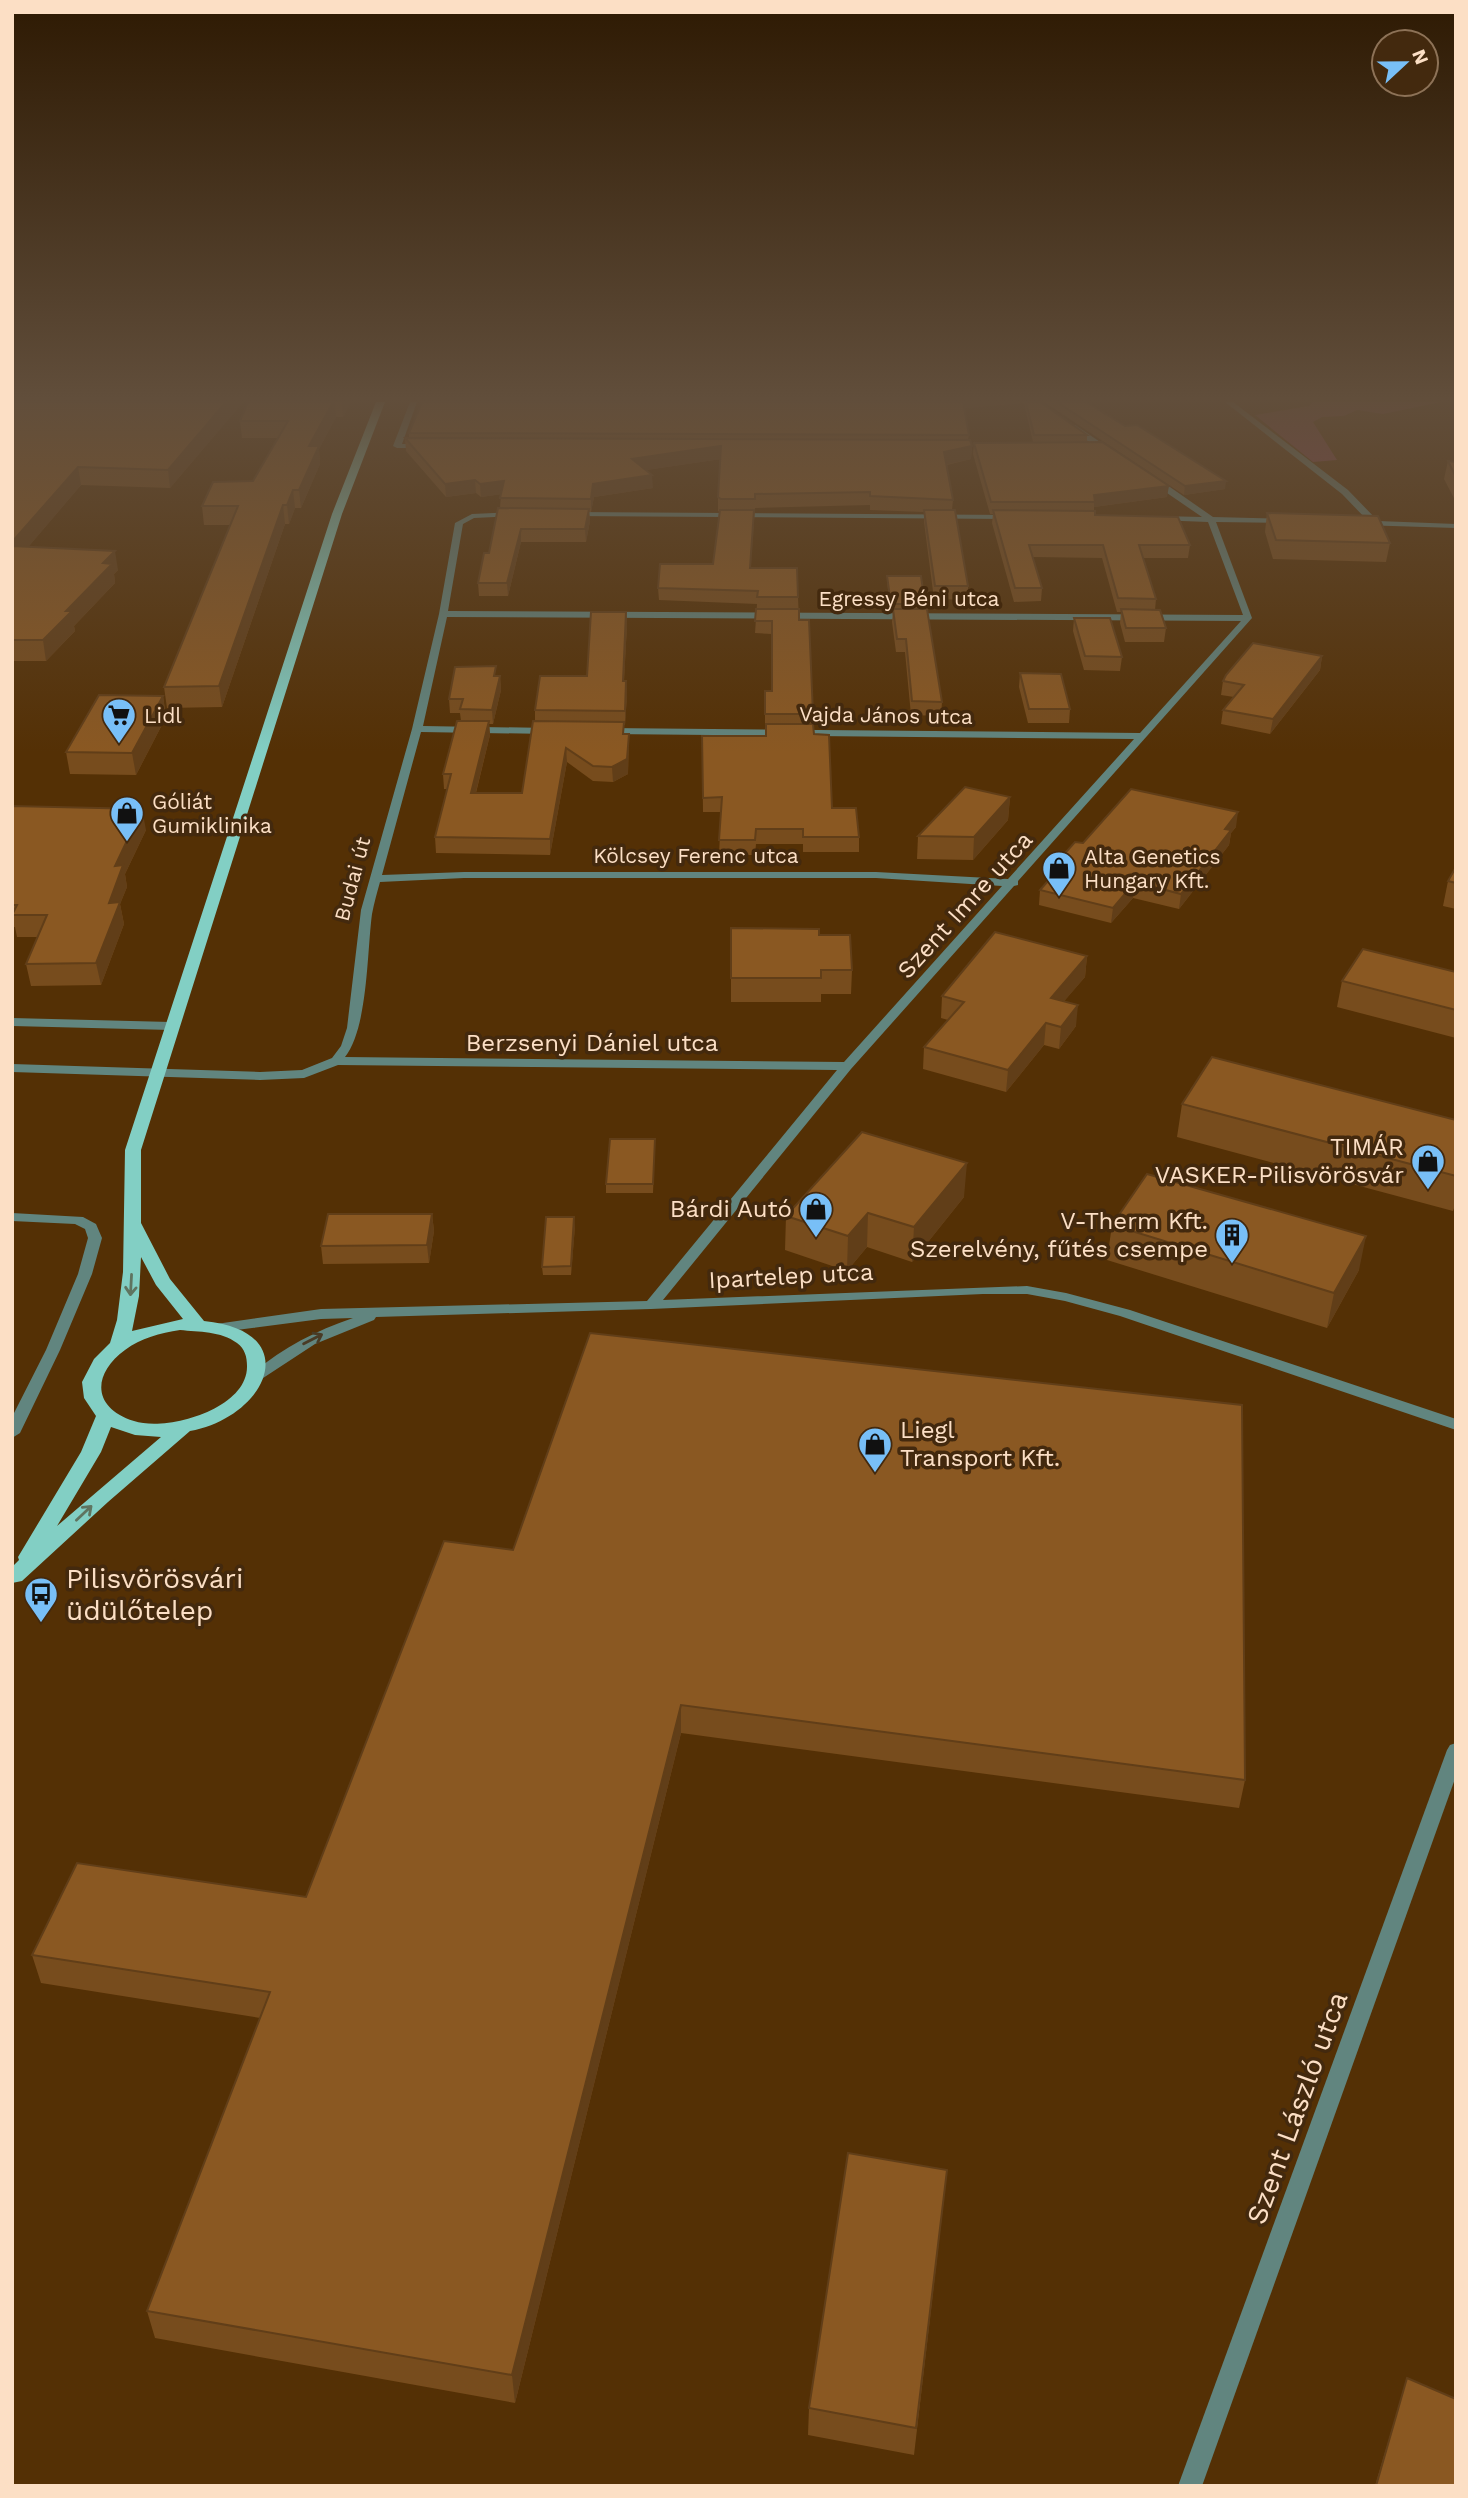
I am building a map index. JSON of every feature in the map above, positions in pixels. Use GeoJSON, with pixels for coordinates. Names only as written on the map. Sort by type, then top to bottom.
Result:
{"type":"FeatureCollection","features":[{"type":"Feature","properties":{"kind":"main road"},"geometry":{"type":"LineString","coordinates":[[118,1344],[130,1300],[134,1224],[130,1181],[132,1150],[336,519]]}},
{"type":"Feature","properties":{"kind":"main road"},"geometry":{"type":"LineString","coordinates":[[134,1224],[162,1281],[197,1324]]}},
{"type":"Feature","properties":{"kind":"main road"},"geometry":{"type":"LineString","coordinates":[[197,1324],[220,1327],[247,1342],[256,1352],[259,1364],[251,1391],[239,1403],[203,1423],[182,1429],[153,1431],[126,1426],[106,1416],[93,1400],[90,1381],[100,1362],[118,1344],[155,1328],[197,1324]]}},
{"type":"Feature","properties":{"kind":"main road"},"geometry":{"type":"LineString","coordinates":[[14,1579],[84,1464],[106,1416]]}},
{"type":"Feature","properties":{"kind":"main road"},"geometry":{"type":"LineString","coordinates":[[14,1579],[101,1497],[182,1429]]}},
{"type":"Feature","properties":{"kind":"street","name":"Budai út"},"geometry":{"type":"LineString","coordinates":[[336,1061],[347,1047],[354,1028],[367,911],[417,729],[443,614],[458,528],[465,519]]}},
{"type":"Feature","properties":{"kind":"street"},"geometry":{"type":"LineString","coordinates":[[1187,519],[1294,521]]}},
{"type":"Feature","properties":{"kind":"street"},"geometry":{"type":"LineString","coordinates":[[1211,519],[1248,618]]}},
{"type":"Feature","properties":{"kind":"street"},"geometry":{"type":"LineString","coordinates":[[1372,519],[1377,524]]}},
{"type":"Feature","properties":{"kind":"street"},"geometry":{"type":"LineString","coordinates":[[1349,523],[1456,526]]}},
{"type":"Feature","properties":{"kind":"street","name":"Egressy Béni utca"},"geometry":{"type":"LineString","coordinates":[[443,614],[1248,618]]}},
{"type":"Feature","properties":{"kind":"street","name":"Szent Imre utca"},"geometry":{"type":"LineString","coordinates":[[650,1305],[847,1066],[1014,883],[1248,618]]}},
{"type":"Feature","properties":{"kind":"street"},"geometry":{"type":"LineString","coordinates":[[417,729],[555,731]]}},
{"type":"Feature","properties":{"kind":"street","name":"Vajda János utca"},"geometry":{"type":"LineString","coordinates":[[597,731],[1144,736]]}},
{"type":"Feature","properties":{"kind":"street","name":"Kölcsey Ferenc utca"},"geometry":{"type":"LineString","coordinates":[[377,878],[477,874],[876,875],[1014,883]]}},
{"type":"Feature","properties":{"kind":"street"},"geometry":{"type":"LineString","coordinates":[[12,1022],[171,1026]]}},
{"type":"Feature","properties":{"kind":"street"},"geometry":{"type":"LineString","coordinates":[[12,1068],[281,1076],[304,1074],[336,1061]]}},
{"type":"Feature","properties":{"kind":"street","name":"Berzsenyi Dániel utca"},"geometry":{"type":"LineString","coordinates":[[336,1061],[847,1066]]}},
{"type":"Feature","properties":{"kind":"street"},"geometry":{"type":"LineString","coordinates":[[12,1217],[78,1220],[91,1227],[95,1238],[85,1274],[53,1350],[12,1433]]}},
{"type":"Feature","properties":{"kind":"street","name":"Ipartelep utca"},"geometry":{"type":"LineString","coordinates":[[401,1311],[650,1305],[1027,1290],[1125,1313],[1456,1425]]}},
{"type":"Feature","properties":{"kind":"street"},"geometry":{"type":"LineString","coordinates":[[220,1327],[321,1314],[401,1311]]}},
{"type":"Feature","properties":{"kind":"street"},"geometry":{"type":"LineString","coordinates":[[257,1377],[314,1337],[371,1317],[401,1311]]}},
{"type":"Feature","properties":{"kind":"street","name":"Szent László utca"},"geometry":{"type":"LineString","coordinates":[[1190,2486],[1456,1750]]}},
{"type":"Feature","properties":{"kind":"building"},"geometry":{"type":"Polygon","coordinates":[[[12,519],[33,519],[12,542],[12,519]]]}},
{"type":"Feature","properties":{"kind":"building"},"geometry":{"type":"Polygon","coordinates":[[[233,519],[278,519],[219,686],[164,687],[233,519]]]}},
{"type":"Feature","properties":{"kind":"building"},"geometry":{"type":"Polygon","coordinates":[[[496,519],[587,519],[585,529],[521,529],[507,583],[478,583],[484,553],[489,553],[496,519]]]}},
{"type":"Feature","properties":{"kind":"building"},"geometry":{"type":"Polygon","coordinates":[[[719,519],[753,519],[750,568],[797,568],[798,597],[757,597],[758,591],[658,588],[660,564],[713,564],[719,519]]]}},
{"type":"Feature","properties":{"kind":"building"},"geometry":{"type":"Polygon","coordinates":[[[925,519],[956,519],[968,586],[935,586],[925,519]]]}},
{"type":"Feature","properties":{"kind":"building"},"geometry":{"type":"Polygon","coordinates":[[[995,519],[1179,519],[1190,545],[1139,545],[1156,599],[1118,598],[1103,545],[1029,545],[1042,588],[1015,588],[995,519]]]}},
{"type":"Feature","properties":{"kind":"building"},"geometry":{"type":"Polygon","coordinates":[[[1269,519],[1379,519],[1390,543],[1276,540],[1269,519]]]}},
{"type":"Feature","properties":{"kind":"building"},"geometry":{"type":"Polygon","coordinates":[[[12,546],[115,551],[103,563],[112,564],[66,611],[72,611],[43,640],[12,640],[12,546]]]}},
{"type":"Feature","properties":{"kind":"building"},"geometry":{"type":"Polygon","coordinates":[[[887,576],[921,576],[925,604],[891,604],[887,576]]]}},
{"type":"Feature","properties":{"kind":"building"},"geometry":{"type":"Polygon","coordinates":[[[756,609],[799,609],[799,620],[809,620],[813,714],[765,714],[765,691],[772,691],[772,621],[755,621],[756,609]]]}},
{"type":"Feature","properties":{"kind":"building"},"geometry":{"type":"Polygon","coordinates":[[[893,609],[927,609],[942,702],[912,701],[906,639],[897,639],[893,609]]]}},
{"type":"Feature","properties":{"kind":"building"},"geometry":{"type":"Polygon","coordinates":[[[1121,609],[1160,610],[1166,628],[1126,628],[1121,609]]]}},
{"type":"Feature","properties":{"kind":"building"},"geometry":{"type":"Polygon","coordinates":[[[591,612],[626,612],[623,681],[626,681],[625,711],[535,710],[540,676],[587,676],[591,612]]]}},
{"type":"Feature","properties":{"kind":"building"},"geometry":{"type":"Polygon","coordinates":[[[1074,618],[1110,618],[1122,657],[1085,656],[1074,618]]]}},
{"type":"Feature","properties":{"kind":"building"},"geometry":{"type":"Polygon","coordinates":[[[1253,643],[1322,656],[1273,719],[1223,710],[1244,685],[1223,681],[1253,643]]]}},
{"type":"Feature","properties":{"kind":"building"},"geometry":{"type":"Polygon","coordinates":[[[496,666],[494,676],[500,676],[492,710],[460,709],[463,699],[449,699],[455,667],[496,666]]]}},
{"type":"Feature","properties":{"kind":"building"},"geometry":{"type":"Polygon","coordinates":[[[1020,673],[1061,674],[1070,709],[1029,709],[1020,673]]]}},
{"type":"Feature","properties":{"kind":"building"},"geometry":{"type":"Polygon","coordinates":[[[99,695],[163,696],[132,753],[66,752],[99,695]]]}},
{"type":"Feature","properties":{"kind":"building"},"geometry":{"type":"Polygon","coordinates":[[[457,721],[489,721],[471,793],[522,793],[533,721],[624,722],[623,734],[629,734],[627,759],[612,767],[593,766],[566,748],[550,839],[435,837],[451,774],[443,774],[457,721]]]}},
{"type":"Feature","properties":{"kind":"building"},"geometry":{"type":"Polygon","coordinates":[[[766,724],[813,724],[814,734],[829,735],[832,808],[856,808],[859,837],[803,837],[803,829],[756,829],[755,840],[719,840],[722,797],[703,798],[702,736],[766,736],[766,724]]]}},
{"type":"Feature","properties":{"kind":"building"},"geometry":{"type":"Polygon","coordinates":[[[965,787],[1010,797],[974,837],[918,836],[965,787]]]}},
{"type":"Feature","properties":{"kind":"building"},"geometry":{"type":"Polygon","coordinates":[[[1131,789],[1238,812],[1225,829],[1231,830],[1181,894],[1135,882],[1113,908],[1040,890],[1064,863],[1057,862],[1075,842],[1083,843],[1131,789]]]}},
{"type":"Feature","properties":{"kind":"building"},"geometry":{"type":"Polygon","coordinates":[[[12,806],[142,809],[115,866],[123,865],[109,903],[120,902],[96,963],[26,964],[47,915],[12,915],[17,905],[12,905],[12,806]]]}},
{"type":"Feature","properties":{"kind":"building"},"geometry":{"type":"Polygon","coordinates":[[[1456,867],[1456,883],[1448,881],[1456,867]]]}},
{"type":"Feature","properties":{"kind":"building"},"geometry":{"type":"Polygon","coordinates":[[[731,928],[819,929],[819,935],[850,935],[852,970],[821,970],[821,978],[731,978],[731,928]]]}},
{"type":"Feature","properties":{"kind":"building"},"geometry":{"type":"Polygon","coordinates":[[[995,932],[1087,956],[1051,998],[1078,1005],[1061,1027],[1046,1023],[1008,1070],[924,1047],[964,1002],[942,996],[995,932]]]}},
{"type":"Feature","properties":{"kind":"building"},"geometry":{"type":"Polygon","coordinates":[[[1363,949],[1456,972],[1456,1010],[1342,981],[1363,949]]]}},
{"type":"Feature","properties":{"kind":"building"},"geometry":{"type":"Polygon","coordinates":[[[1212,1057],[1456,1120],[1456,1176],[1182,1104],[1212,1057]]]}},
{"type":"Feature","properties":{"kind":"building"},"geometry":{"type":"Polygon","coordinates":[[[862,1132],[967,1163],[914,1227],[868,1213],[848,1236],[786,1216],[862,1132]]]}},
{"type":"Feature","properties":{"kind":"building"},"geometry":{"type":"Polygon","coordinates":[[[610,1139],[655,1139],[653,1184],[606,1184],[610,1139]]]}},
{"type":"Feature","properties":{"kind":"building"},"geometry":{"type":"Polygon","coordinates":[[[1147,1174],[1366,1236],[1334,1293],[1112,1225],[1147,1174]]]}},
{"type":"Feature","properties":{"kind":"building"},"geometry":{"type":"Polygon","coordinates":[[[328,1214],[432,1214],[427,1245],[321,1246],[328,1214]]]}},
{"type":"Feature","properties":{"kind":"building"},"geometry":{"type":"Polygon","coordinates":[[[546,1217],[574,1217],[571,1266],[542,1267],[546,1217]]]}},
{"type":"Feature","properties":{"kind":"building"},"geometry":{"type":"Polygon","coordinates":[[[590,1333],[1242,1405],[1245,1780],[681,1705],[512,2375],[147,2311],[270,1992],[32,1955],[77,1863],[306,1897],[444,1541],[513,1550],[590,1333]]]}},
{"type":"Feature","properties":{"kind":"building"},"geometry":{"type":"Polygon","coordinates":[[[848,2153],[947,2170],[916,2428],[809,2408],[848,2153]]]}},
{"type":"Feature","properties":{"kind":"building"},"geometry":{"type":"Polygon","coordinates":[[[1407,2378],[1456,2399],[1456,2486],[1376,2486],[1407,2378]]]}},
{"type":"Feature","properties":{"kind":"place","name":"Lidl"},"geometry":{"type":"Point","coordinates":[119,745]}},
{"type":"Feature","properties":{"kind":"place","name":"Góliát Gumiklinika"},"geometry":{"type":"Point","coordinates":[127,843]}},
{"type":"Feature","properties":{"kind":"place","name":"Alta Genetics Hungary Kft."},"geometry":{"type":"Point","coordinates":[1059,898]}},
{"type":"Feature","properties":{"kind":"place","name":"TIMÁR VASKER-Pilisvörösvár"},"geometry":{"type":"Point","coordinates":[1428,1191]}},
{"type":"Feature","properties":{"kind":"place","name":"Bárdi Autó"},"geometry":{"type":"Point","coordinates":[816,1239]}},
{"type":"Feature","properties":{"kind":"place","name":"V-Therm Kft. Szerelvény, fűtés csempe"},"geometry":{"type":"Point","coordinates":[1232,1265]}},
{"type":"Feature","properties":{"kind":"place","name":"Liegl Transport Kft."},"geometry":{"type":"Point","coordinates":[875,1474]}},
{"type":"Feature","properties":{"kind":"place","name":"Pilisvörösvári üdülőtelep"},"geometry":{"type":"Point","coordinates":[41,1624]}}]}
